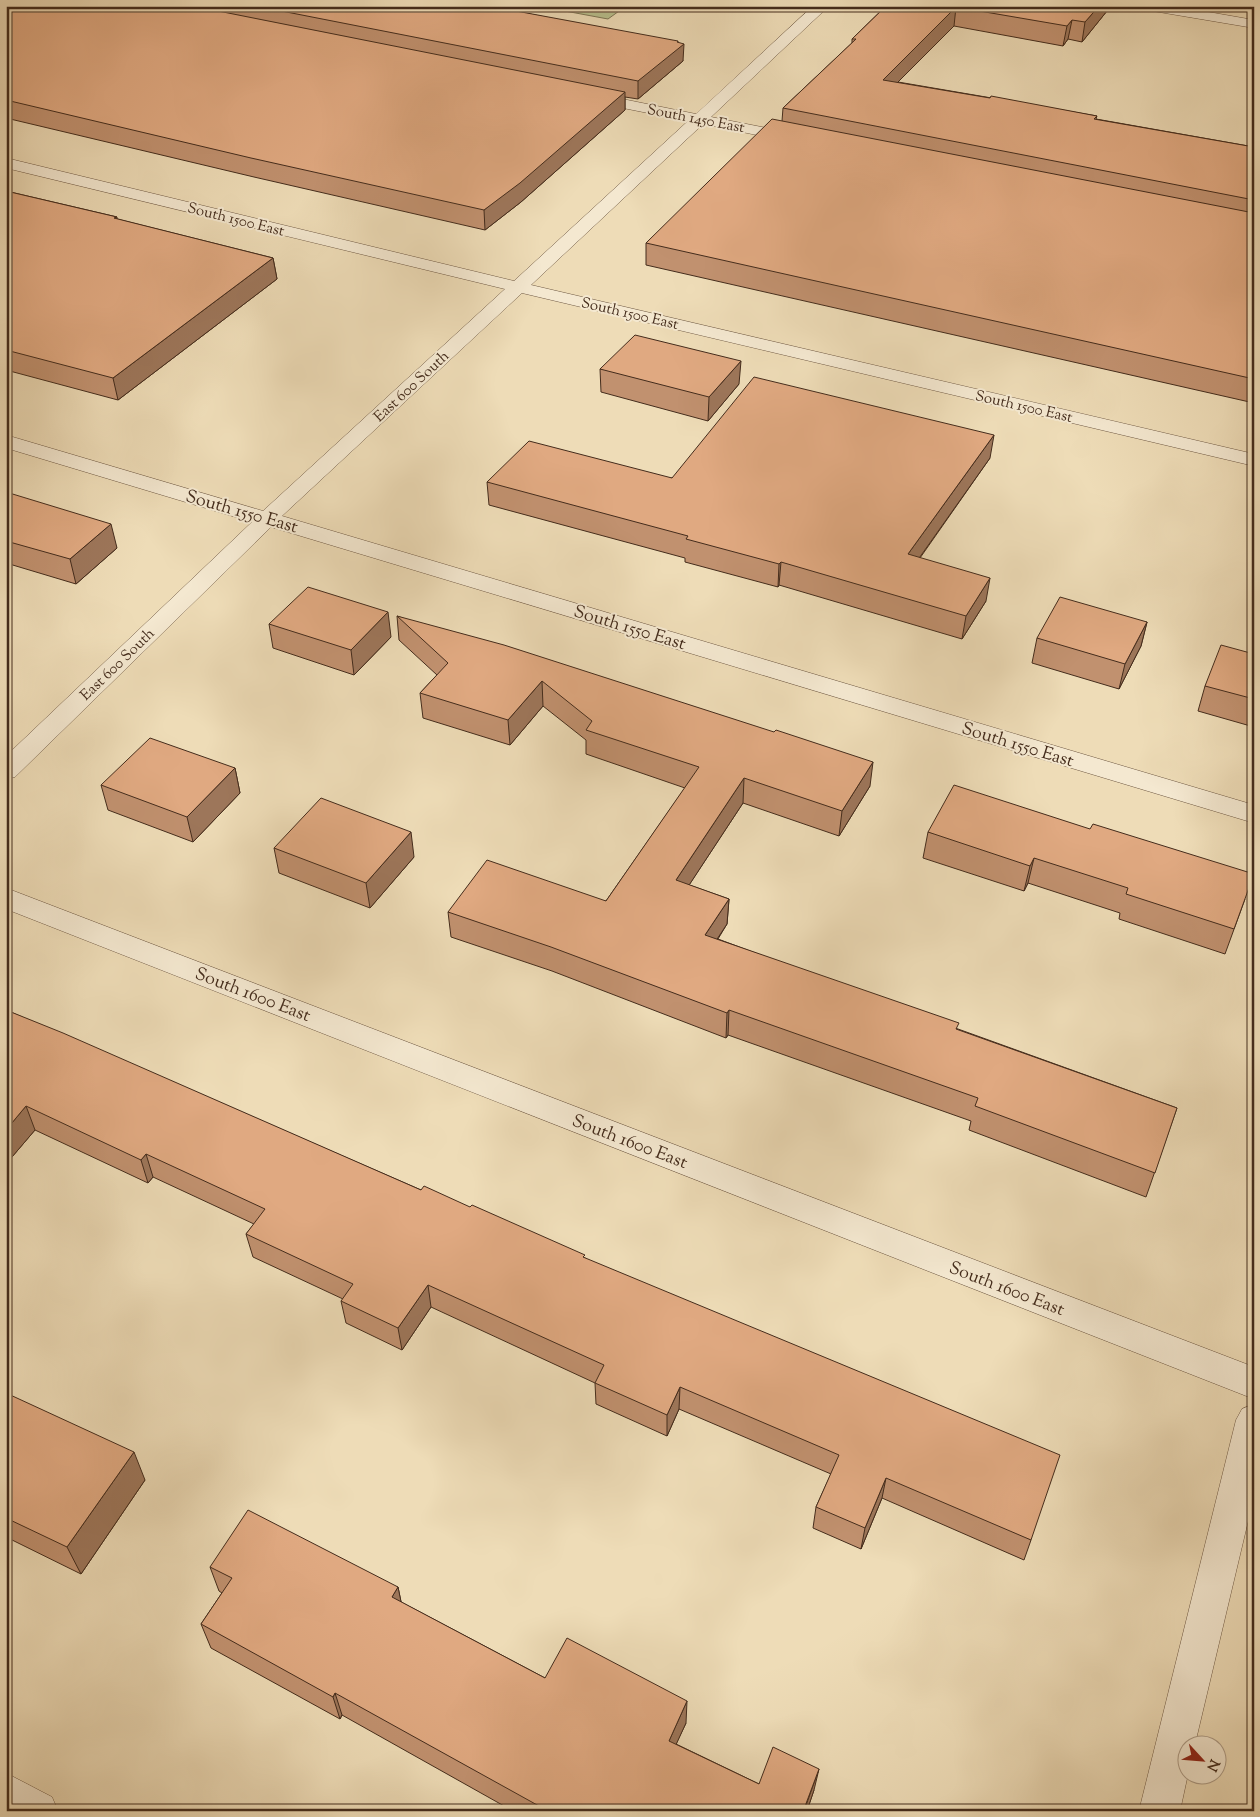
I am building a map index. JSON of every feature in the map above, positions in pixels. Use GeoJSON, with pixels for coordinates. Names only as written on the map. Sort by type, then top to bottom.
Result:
{"type":"FeatureCollection","features":[{"type":"Feature","properties":{"kind":"street","name":"East 600 South"},"geometry":{"type":"LineString","coordinates":[[6,771],[268,518],[700,118],[721,102],[822,6]]}},
{"type":"Feature","properties":{"kind":"street"},"geometry":{"type":"LineString","coordinates":[[1147,6],[1196,10],[1254,24]]}},
{"type":"Feature","properties":{"kind":"street","name":"South 1450 East"},"geometry":{"type":"LineString","coordinates":[[573,94],[809,141]]}},
{"type":"Feature","properties":{"kind":"street","name":"South 1500 East"},"geometry":{"type":"LineString","coordinates":[[6,163],[518,287],[1254,460]]}},
{"type":"Feature","properties":{"kind":"street","name":"South 1550 East"},"geometry":{"type":"LineString","coordinates":[[6,441],[1254,814]]}},
{"type":"Feature","properties":{"kind":"street","name":"South 1600 East"},"geometry":{"type":"LineString","coordinates":[[6,898],[1254,1383]]}},
{"type":"Feature","properties":{"kind":"street"},"geometry":{"type":"LineString","coordinates":[[1159,1811],[1254,1420]]}},
{"type":"Feature","properties":{"kind":"street"},"geometry":{"type":"LineString","coordinates":[[6,1792],[38,1811]]}},
{"type":"Feature","properties":{"kind":"green space"},"geometry":{"type":"Polygon","coordinates":[[[538,6],[626,6],[608,19],[538,6]]]}},
{"type":"Feature","properties":{"kind":"building"},"geometry":{"type":"Polygon","coordinates":[[[6,6],[193,6],[625,92],[520,183],[484,210],[251,158],[6,100],[6,6]]]}},
{"type":"Feature","properties":{"kind":"building"},"geometry":{"type":"Polygon","coordinates":[[[256,6],[489,6],[678,41],[684,44],[638,81],[256,6]]]}},
{"type":"Feature","properties":{"kind":"building"},"geometry":{"type":"Polygon","coordinates":[[[886,6],[1099,6],[1085,22],[1072,20],[1067,26],[956,7],[883,80],[990,98],[991,96],[1097,116],[1094,119],[1254,147],[1254,200],[783,108],[856,39],[852,39],[886,6]]]}},
{"type":"Feature","properties":{"kind":"building"},"geometry":{"type":"Polygon","coordinates":[[[772,119],[1254,213],[1254,379],[646,243],[772,119]]]}},
{"type":"Feature","properties":{"kind":"building"},"geometry":{"type":"Polygon","coordinates":[[[6,191],[117,217],[114,218],[273,258],[113,378],[6,350],[6,191]]]}},
{"type":"Feature","properties":{"kind":"building"},"geometry":{"type":"Polygon","coordinates":[[[635,335],[741,361],[709,397],[600,369],[635,335]]]}},
{"type":"Feature","properties":{"kind":"building"},"geometry":{"type":"Polygon","coordinates":[[[754,377],[994,435],[908,554],[990,578],[966,616],[781,562],[779,564],[686,539],[688,536],[487,482],[529,441],[672,478],[754,377]]]}},
{"type":"Feature","properties":{"kind":"building"},"geometry":{"type":"Polygon","coordinates":[[[6,492],[111,524],[70,559],[6,541],[6,492]]]}},
{"type":"Feature","properties":{"kind":"building"},"geometry":{"type":"Polygon","coordinates":[[[308,587],[388,612],[351,650],[269,624],[308,587]]]}},
{"type":"Feature","properties":{"kind":"building"},"geometry":{"type":"Polygon","coordinates":[[[1060,597],[1147,622],[1125,664],[1037,638],[1060,597]]]}},
{"type":"Feature","properties":{"kind":"building"},"geometry":{"type":"Polygon","coordinates":[[[397,616],[504,645],[873,762],[842,811],[744,778],[676,880],[729,899],[705,935],[959,1023],[956,1029],[1177,1108],[1155,1173],[975,1106],[978,1098],[729,1010],[727,1013],[551,947],[448,912],[487,860],[606,901],[699,767],[586,730],[592,721],[542,681],[508,720],[420,693],[448,663],[397,616]]]}},
{"type":"Feature","properties":{"kind":"building"},"geometry":{"type":"Polygon","coordinates":[[[1221,645],[1254,654],[1254,699],[1205,686],[1221,645]]]}},
{"type":"Feature","properties":{"kind":"building"},"geometry":{"type":"Polygon","coordinates":[[[150,738],[235,768],[187,817],[101,785],[150,738]]]}},
{"type":"Feature","properties":{"kind":"building"},"geometry":{"type":"Polygon","coordinates":[[[954,785],[1090,829],[1093,824],[1254,874],[1234,929],[1126,894],[1128,888],[1034,858],[1030,866],[928,832],[954,785]]]}},
{"type":"Feature","properties":{"kind":"building"},"geometry":{"type":"Polygon","coordinates":[[[321,798],[411,832],[366,883],[274,848],[321,798]]]}},
{"type":"Feature","properties":{"kind":"building"},"geometry":{"type":"Polygon","coordinates":[[[6,1010],[63,1033],[421,1190],[424,1186],[470,1207],[472,1205],[585,1255],[583,1257],[1060,1455],[1031,1540],[886,1478],[865,1528],[816,1507],[839,1455],[680,1387],[667,1415],[595,1383],[604,1365],[428,1285],[398,1328],[341,1301],[353,1284],[246,1234],[265,1209],[146,1154],[141,1160],[26,1106],[6,1130],[6,1010]]]}},
{"type":"Feature","properties":{"kind":"building"},"geometry":{"type":"Polygon","coordinates":[[[6,1393],[134,1452],[67,1547],[6,1518],[6,1393]]]}},
{"type":"Feature","properties":{"kind":"building"},"geometry":{"type":"Polygon","coordinates":[[[248,1510],[398,1587],[392,1597],[545,1678],[567,1638],[687,1701],[669,1741],[759,1784],[773,1747],[819,1769],[804,1809],[808,1811],[548,1811],[335,1693],[333,1697],[201,1624],[232,1578],[210,1567],[248,1510]]]}}]}
